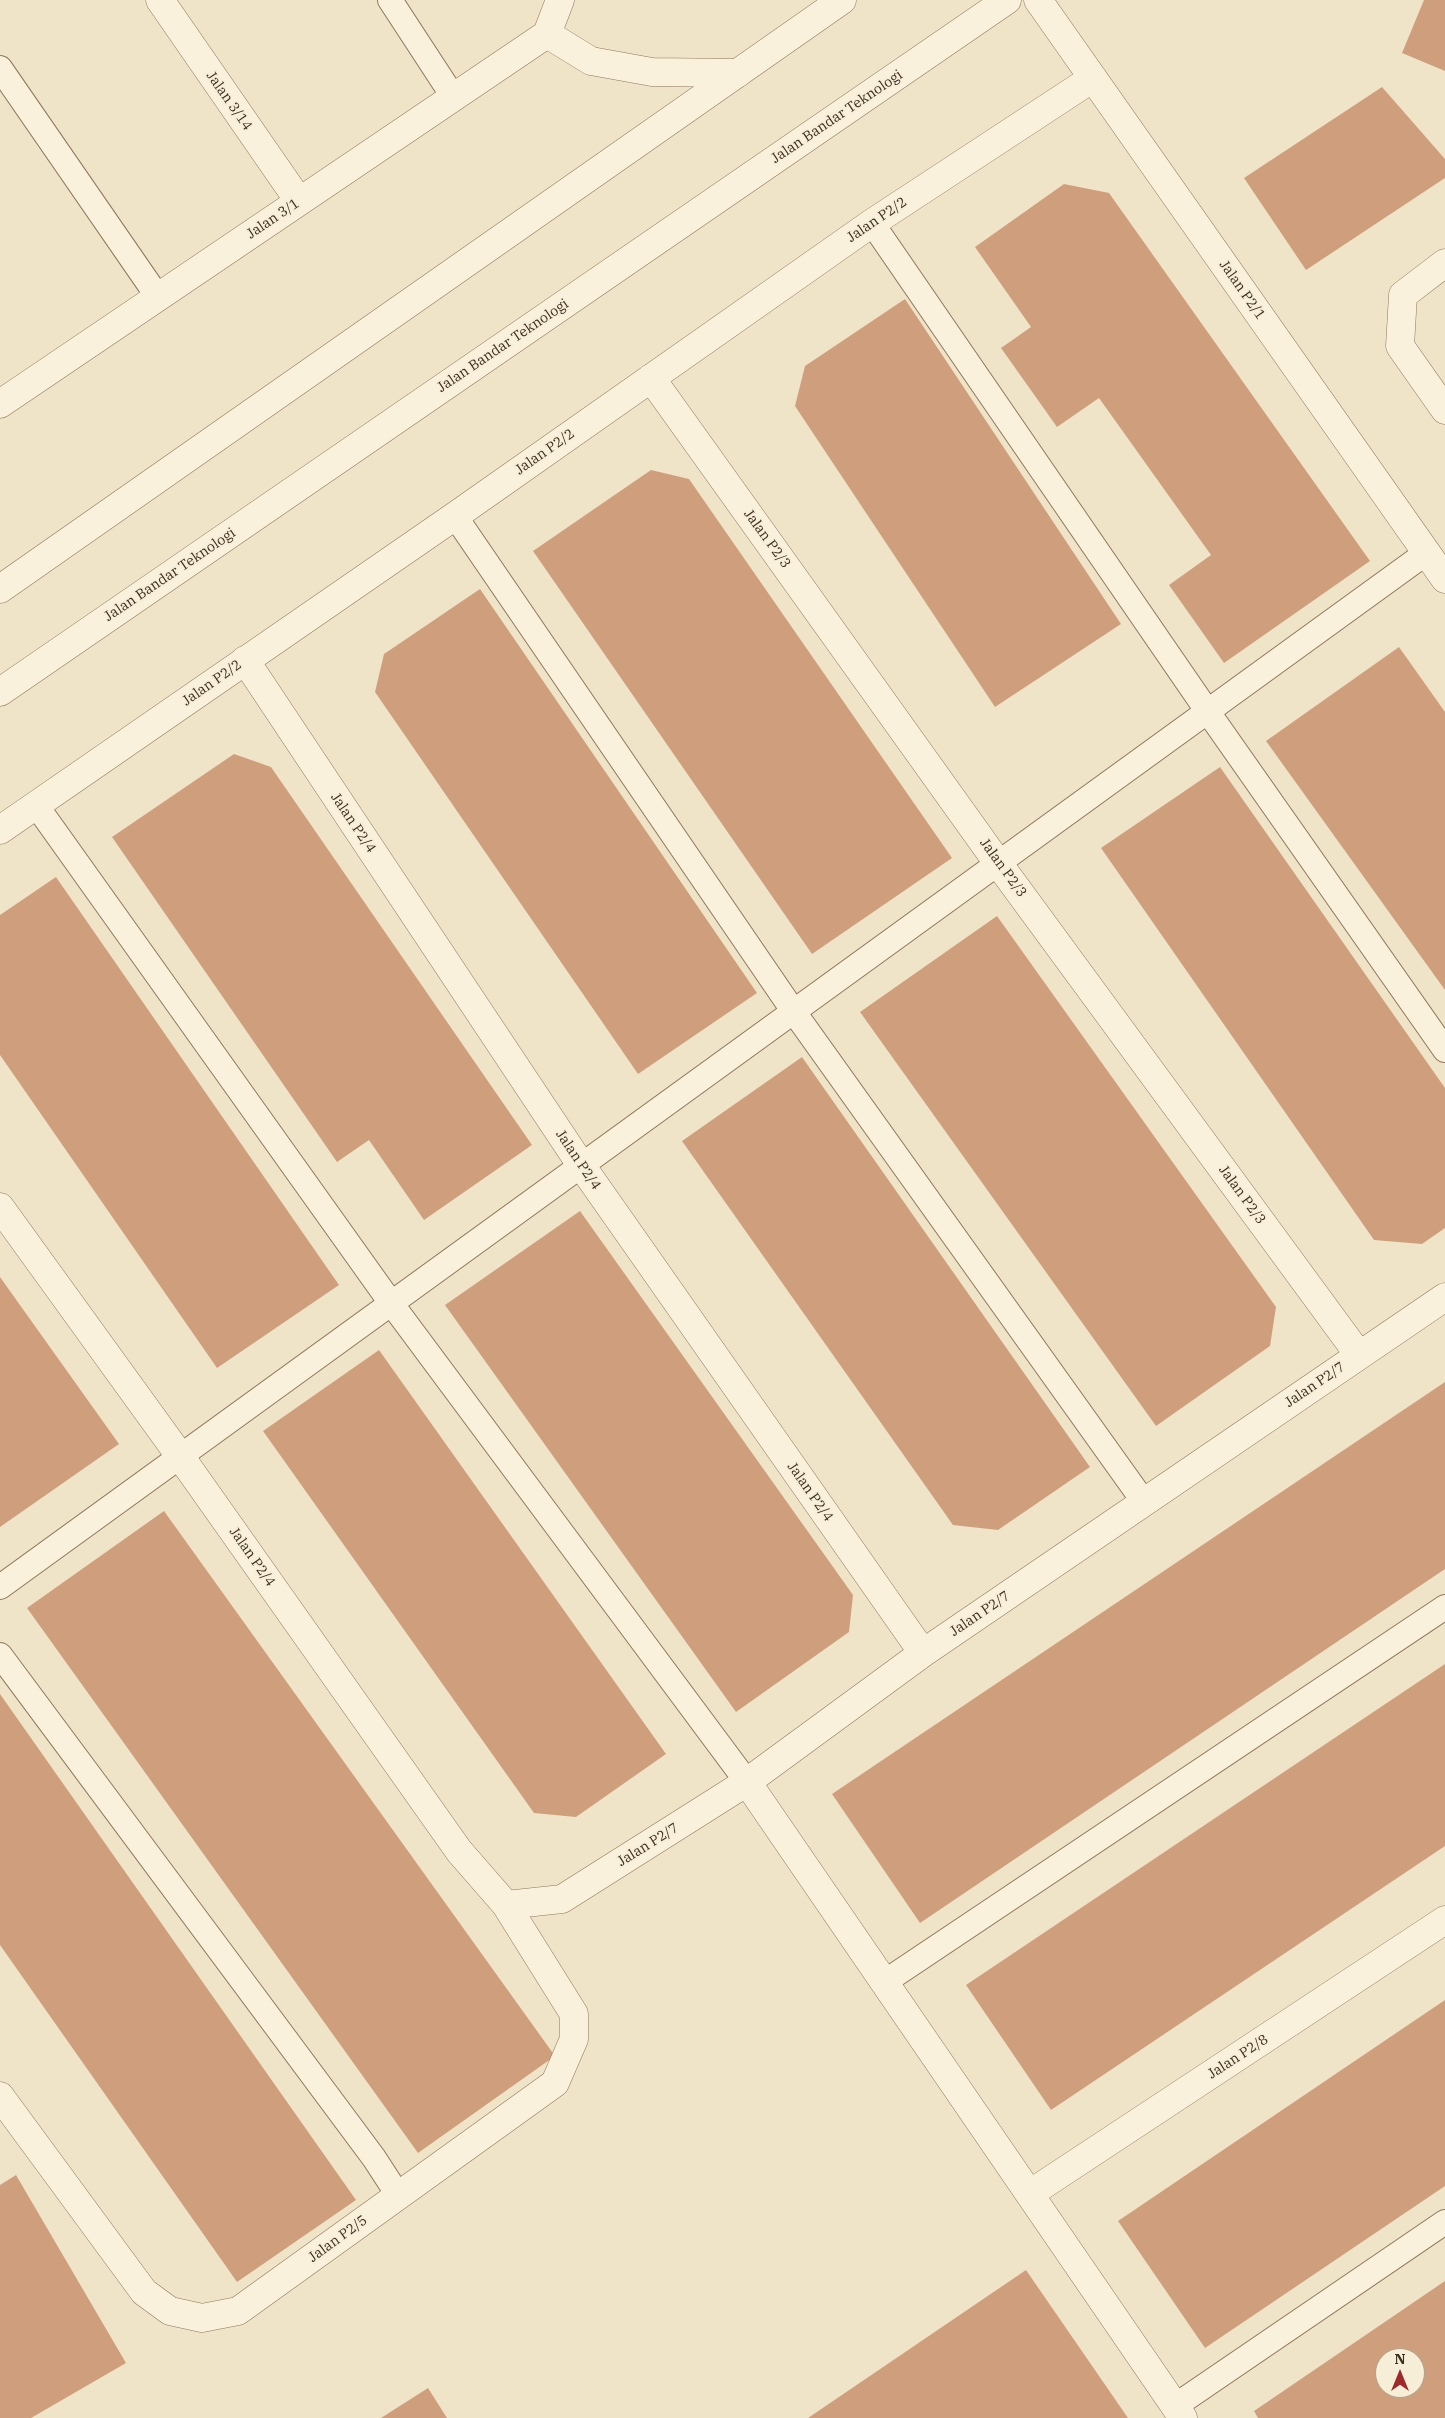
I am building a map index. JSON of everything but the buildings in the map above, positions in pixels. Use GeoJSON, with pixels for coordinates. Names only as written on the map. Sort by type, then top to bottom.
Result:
{"type":"FeatureCollection","features":[{"type":"Feature","properties":{"kind":"street","name":"Jalan 3/14"},"geometry":{"type":"LineString","coordinates":[[160,0],[299,201]]}},
{"type":"Feature","properties":{"kind":"street"},"geometry":{"type":"LineString","coordinates":[[560,0],[547,34],[591,61],[652,72],[738,73]]}},
{"type":"Feature","properties":{"kind":"street"},"geometry":{"type":"LineString","coordinates":[[0,589],[842,0]]}},
{"type":"Feature","properties":{"kind":"street","name":"Jalan Bandar Teknologi"},"geometry":{"type":"LineString","coordinates":[[0,692],[1007,0]]}},
{"type":"Feature","properties":{"kind":"street","name":"Jalan P2/1"},"geometry":{"type":"LineString","coordinates":[[1038,0],[1445,580]]}},
{"type":"Feature","properties":{"kind":"street","name":"Jalan 3/1"},"geometry":{"type":"LineString","coordinates":[[3,396],[158,297],[547,34]]}},
{"type":"Feature","properties":{"kind":"street","name":"Jalan P2/2"},"geometry":{"type":"LineString","coordinates":[[0,830],[455,516],[872,223],[1093,78]]}},
{"type":"Feature","properties":{"kind":"street"},"geometry":{"type":"LineString","coordinates":[[1445,263],[1403,295],[1400,346],[1445,410]]}},
{"type":"Feature","properties":{"kind":"street","name":"Jalan P2/3"},"geometry":{"type":"LineString","coordinates":[[651,378],[998,863],[1359,1355]]}},
{"type":"Feature","properties":{"kind":"street","name":"Jalan P2/4"},"geometry":{"type":"LineString","coordinates":[[245,660],[581,1166],[923,1653]]}},
{"type":"Feature","properties":{"kind":"street","name":"Jalan P2/4"},"geometry":{"type":"LineString","coordinates":[[0,1207],[180,1456],[459,1851],[506,1905]]}},
{"type":"Feature","properties":{"kind":"street","name":"Jalan P2/7"},"geometry":{"type":"LineString","coordinates":[[506,1905],[562,1899],[748,1782],[923,1653],[1445,1297]]}},
{"type":"Feature","properties":{"kind":"street"},"geometry":{"type":"LineString","coordinates":[[748,1782],[886,1981],[1179,2412]]}},
{"type":"Feature","properties":{"kind":"street","name":"Jalan P2/5"},"geometry":{"type":"LineString","coordinates":[[0,2096],[144,2292],[170,2311],[202,2318],[238,2310],[555,2082],[574,2039],[574,2014],[506,1905]]}},
{"type":"Feature","properties":{"kind":"street","name":"Jalan P2/8"},"geometry":{"type":"LineString","coordinates":[[1031,2193],[1445,1920]]}},
{"type":"Feature","properties":{"kind":"lane"},"geometry":{"type":"LineString","coordinates":[[390,0],[454,98]]}},
{"type":"Feature","properties":{"kind":"lane"},"geometry":{"type":"LineString","coordinates":[[0,68],[158,297]]}},
{"type":"Feature","properties":{"kind":"lane"},"geometry":{"type":"LineString","coordinates":[[872,223],[1208,712],[1445,1050]]}},
{"type":"Feature","properties":{"kind":"lane"},"geometry":{"type":"LineString","coordinates":[[455,516],[794,1012],[1144,1502]]}},
{"type":"Feature","properties":{"kind":"lane"},"geometry":{"type":"LineString","coordinates":[[0,1587],[1426,552]]}},
{"type":"Feature","properties":{"kind":"lane"},"geometry":{"type":"LineString","coordinates":[[36,805],[391,1303],[748,1782]]}},
{"type":"Feature","properties":{"kind":"lane"},"geometry":{"type":"LineString","coordinates":[[886,1981],[1445,1607]]}},
{"type":"Feature","properties":{"kind":"lane"},"geometry":{"type":"LineString","coordinates":[[0,1654],[374,2158],[398,2196]]}},
{"type":"Feature","properties":{"kind":"lane"},"geometry":{"type":"LineString","coordinates":[[1179,2412],[1445,2222]]}}]}
